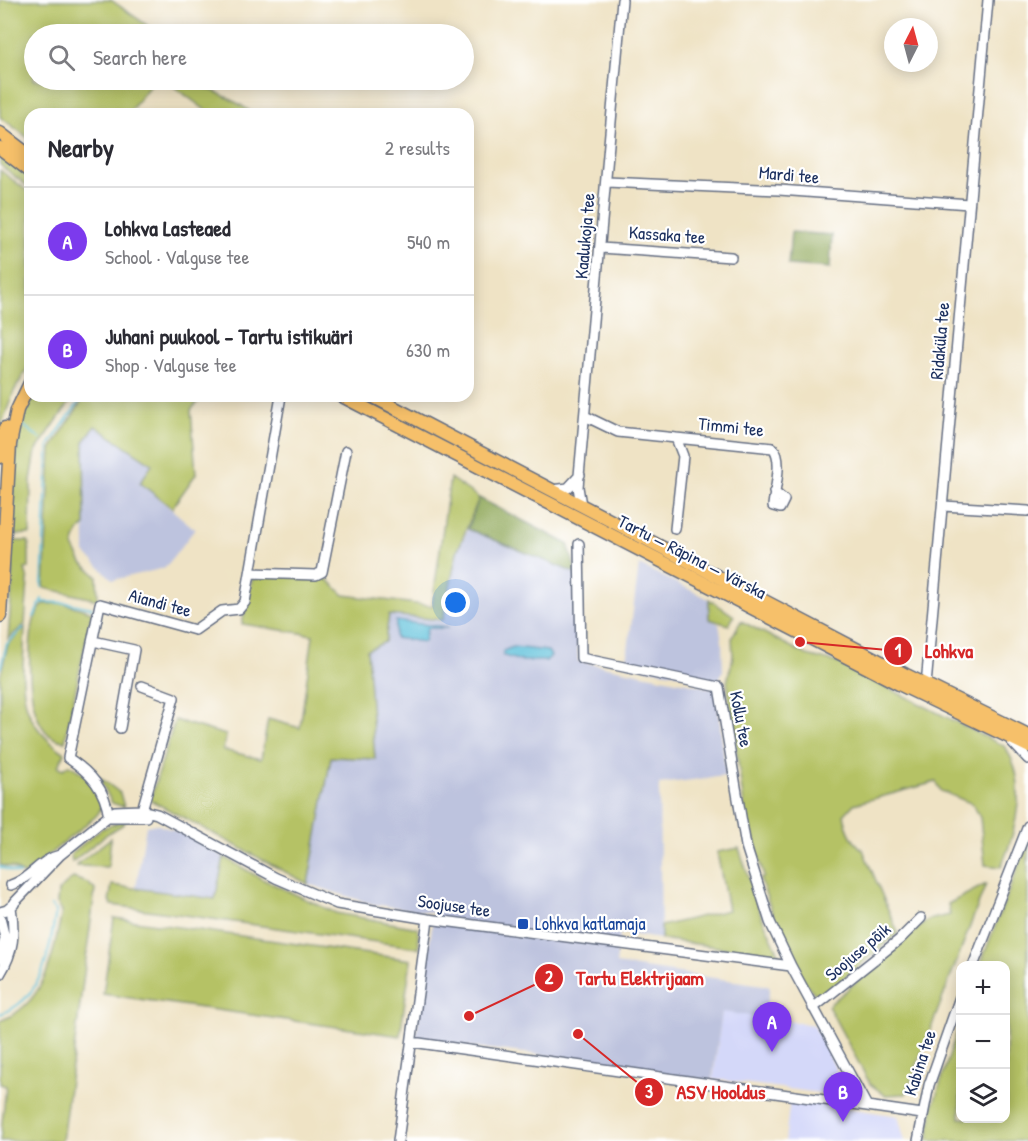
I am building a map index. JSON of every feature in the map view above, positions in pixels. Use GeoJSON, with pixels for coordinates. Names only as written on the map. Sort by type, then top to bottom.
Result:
{"type":"FeatureCollection","features":[{"type":"Feature","properties":{"kind":"main road"},"geometry":{"type":"LineString","coordinates":[[0,133],[24,151]]}},
{"type":"Feature","properties":{"kind":"main road"},"geometry":{"type":"LineString","coordinates":[[0,148],[24,166]]}},
{"type":"Feature","properties":{"kind":"main road"},"geometry":{"type":"LineString","coordinates":[[0,457],[7,421],[24,385]]}},
{"type":"Feature","properties":{"kind":"main road"},"geometry":{"type":"LineString","coordinates":[[0,616],[13,426],[24,398]]}},
{"type":"Feature","properties":{"kind":"main road","name":"Tartu — Räpina — Värska"},"geometry":{"type":"LineString","coordinates":[[354,402],[981,725],[1028,746]]}},
{"type":"Feature","properties":{"kind":"main road","name":"Tartu — Räpina — Värska"},"geometry":{"type":"LineString","coordinates":[[383,402],[926,685],[1028,735]]}},
{"type":"Feature","properties":{"kind":"street","name":"Kaalukoja tee"},"geometry":{"type":"LineString","coordinates":[[581,505],[578,491],[587,417],[622,0]]}},
{"type":"Feature","properties":{"kind":"street","name":"Ridaküla tee"},"geometry":{"type":"LineString","coordinates":[[926,685],[988,0]]}},
{"type":"Feature","properties":{"kind":"street","name":"Mardi tee"},"geometry":{"type":"LineString","coordinates":[[607,182],[779,190],[969,204]]}},
{"type":"Feature","properties":{"kind":"street","name":"Kassaka tee"},"geometry":{"type":"LineString","coordinates":[[601,248],[730,257]]}},
{"type":"Feature","properties":{"kind":"street","name":"Aiandi tee"},"geometry":{"type":"LineString","coordinates":[[109,817],[101,788],[91,776],[68,758],[100,604],[195,630],[204,621],[222,610],[239,609],[244,602],[250,573],[280,402]]}},
{"type":"Feature","properties":{"kind":"street","name":"Timmi tee"},"geometry":{"type":"LineString","coordinates":[[587,417],[618,432],[772,448],[778,458],[774,492]]}},
{"type":"Feature","properties":{"kind":"street","name":"Timmi tee"},"geometry":{"type":"LineString","coordinates":[[675,529],[683,456],[676,438]]}},
{"type":"Feature","properties":{"kind":"street"},"geometry":{"type":"LineString","coordinates":[[250,573],[316,575],[322,572],[346,451]]}},
{"type":"Feature","properties":{"kind":"street"},"geometry":{"type":"LineString","coordinates":[[552,490],[568,488],[580,475]]}},
{"type":"Feature","properties":{"kind":"street"},"geometry":{"type":"LineString","coordinates":[[943,506],[1028,511]]}},
{"type":"Feature","properties":{"kind":"street","name":"Kollu tee"},"geometry":{"type":"LineString","coordinates":[[579,544],[581,658],[719,687],[748,855],[770,922],[791,966]]}},
{"type":"Feature","properties":{"kind":"street"},"geometry":{"type":"LineString","coordinates":[[93,641],[134,650],[120,728]]}},
{"type":"Feature","properties":{"kind":"street"},"geometry":{"type":"LineString","coordinates":[[140,813],[154,775],[174,698],[142,686]]}},
{"type":"Feature","properties":{"kind":"street"},"geometry":{"type":"LineString","coordinates":[[981,725],[1017,746],[1028,759]]}},
{"type":"Feature","properties":{"kind":"street","name":"Soojuse tee"},"geometry":{"type":"LineString","coordinates":[[109,817],[140,813],[169,822],[276,878],[337,904],[428,919],[791,966]]}},
{"type":"Feature","properties":{"kind":"street"},"geometry":{"type":"LineString","coordinates":[[0,912],[13,904],[60,855],[109,817]]}},
{"type":"Feature","properties":{"kind":"street"},"geometry":{"type":"LineString","coordinates":[[975,961],[1028,826]]}},
{"type":"Feature","properties":{"kind":"street"},"geometry":{"type":"LineString","coordinates":[[0,974],[10,957],[14,940],[15,894],[6,883],[23,880],[51,857],[60,855]]}},
{"type":"Feature","properties":{"kind":"street"},"geometry":{"type":"LineString","coordinates":[[0,918],[5,938],[0,959]]}},
{"type":"Feature","properties":{"kind":"street","name":"Soojuse põik"},"geometry":{"type":"LineString","coordinates":[[813,1008],[890,948],[921,918]]}},
{"type":"Feature","properties":{"kind":"street"},"geometry":{"type":"LineString","coordinates":[[399,1141],[428,919]]}},
{"type":"Feature","properties":{"kind":"street"},"geometry":{"type":"LineString","coordinates":[[791,966],[867,1106]]}},
{"type":"Feature","properties":{"kind":"street","name":"Kabina tee"},"geometry":{"type":"LineString","coordinates":[[918,1141],[922,1114],[940,1051],[956,1008]]}},
{"type":"Feature","properties":{"kind":"street"},"geometry":{"type":"LineString","coordinates":[[412,1042],[922,1114]]}},
{"type":"Feature","properties":{"kind":"shaded area"},"geometry":{"type":"Polygon","coordinates":[[[95,426],[152,464],[140,483],[195,529],[165,568],[113,580],[85,553],[84,442],[95,426]]]}},
{"type":"Feature","properties":{"kind":"shaded area"},"geometry":{"type":"Polygon","coordinates":[[[468,529],[577,574],[578,661],[716,689],[726,776],[659,784],[661,939],[620,933],[616,964],[770,986],[765,1018],[722,1012],[712,1081],[568,1061],[568,1058],[420,1041],[416,1037],[434,913],[372,904],[308,884],[331,756],[375,758],[367,650],[388,615],[443,620],[457,552],[468,529]]]}},
{"type":"Feature","properties":{"kind":"shaded area"},"geometry":{"type":"Polygon","coordinates":[[[639,565],[709,599],[709,619],[719,624],[722,641],[723,671],[718,681],[626,665],[639,565]]]}},
{"type":"Feature","properties":{"kind":"shaded area"},"geometry":{"type":"Polygon","coordinates":[[[156,824],[187,835],[224,857],[215,899],[136,888],[146,826],[156,824]]]}},
{"type":"Feature","properties":{"kind":"shaded area"},"geometry":{"type":"Polygon","coordinates":[[[722,1011],[814,1025],[846,1089],[842,1096],[713,1079],[722,1011]]]}},
{"type":"Feature","properties":{"kind":"shaded area"},"geometry":{"type":"Polygon","coordinates":[[[790,1099],[898,1116],[905,1141],[785,1141],[790,1099]]]}},
{"type":"Feature","properties":{"kind":"green space"},"geometry":{"type":"Polygon","coordinates":[[[0,0],[111,0],[145,24],[24,24],[24,90],[146,90],[133,108],[24,108],[24,135],[0,117],[0,0]]]}},
{"type":"Feature","properties":{"kind":"green space"},"geometry":{"type":"Polygon","coordinates":[[[179,90],[212,90],[245,108],[203,108],[179,90]]]}},
{"type":"Feature","properties":{"kind":"green space"},"geometry":{"type":"Polygon","coordinates":[[[0,155],[24,173],[24,183],[0,165],[0,155]]]}},
{"type":"Feature","properties":{"kind":"green space"},"geometry":{"type":"Polygon","coordinates":[[[0,170],[24,188],[24,374],[14,391],[0,429],[0,170]]]}},
{"type":"Feature","properties":{"kind":"green space"},"geometry":{"type":"Polygon","coordinates":[[[791,232],[832,235],[830,268],[788,265],[791,232]]]}},
{"type":"Feature","properties":{"kind":"green space"},"geometry":{"type":"Polygon","coordinates":[[[31,402],[70,402],[36,451],[31,480],[30,534],[12,535],[17,444],[27,409],[31,402]]]}},
{"type":"Feature","properties":{"kind":"green space"},"geometry":{"type":"Polygon","coordinates":[[[81,402],[198,402],[191,410],[196,474],[172,508],[140,483],[152,464],[95,426],[84,442],[85,526],[78,532],[73,546],[82,563],[97,576],[98,600],[44,588],[51,449],[81,402]]]}},
{"type":"Feature","properties":{"kind":"green space"},"geometry":{"type":"Polygon","coordinates":[[[450,478],[479,498],[457,552],[443,620],[389,615],[385,642],[367,650],[375,759],[331,757],[308,884],[150,800],[175,720],[226,735],[223,750],[261,759],[268,719],[300,728],[313,635],[242,624],[253,576],[324,576],[344,595],[432,606],[450,478]]]}},
{"type":"Feature","properties":{"kind":"green space"},"geometry":{"type":"Polygon","coordinates":[[[479,498],[568,544],[577,574],[468,529],[479,498]]]}},
{"type":"Feature","properties":{"kind":"green space"},"geometry":{"type":"Polygon","coordinates":[[[16,541],[28,541],[29,545],[29,568],[25,569],[28,580],[25,624],[8,639],[12,587],[11,544],[16,541]]]}},
{"type":"Feature","properties":{"kind":"green space"},"geometry":{"type":"Polygon","coordinates":[[[709,599],[734,616],[729,625],[709,619],[709,599]]]}},
{"type":"Feature","properties":{"kind":"green space"},"geometry":{"type":"Polygon","coordinates":[[[63,603],[92,612],[65,741],[51,736],[41,725],[31,690],[30,670],[34,620],[43,604],[63,603]]]}},
{"type":"Feature","properties":{"kind":"green space"},"geometry":{"type":"Polygon","coordinates":[[[741,621],[807,655],[839,663],[1004,746],[1016,772],[1018,804],[1016,820],[1001,867],[985,865],[980,818],[973,804],[941,791],[936,782],[854,804],[844,815],[850,834],[863,850],[898,933],[822,997],[803,980],[785,945],[760,879],[764,877],[752,832],[747,827],[727,682],[733,657],[732,637],[741,621]]]}},
{"type":"Feature","properties":{"kind":"green space"},"geometry":{"type":"Polygon","coordinates":[[[25,627],[23,682],[29,713],[48,740],[65,753],[58,766],[63,769],[69,765],[83,774],[95,787],[101,803],[100,810],[95,817],[24,875],[13,868],[0,865],[0,677],[8,644],[25,627]]]}},
{"type":"Feature","properties":{"kind":"green space"},"geometry":{"type":"Polygon","coordinates":[[[98,776],[120,793],[124,807],[112,803],[98,776]]]}},
{"type":"Feature","properties":{"kind":"green space"},"geometry":{"type":"Polygon","coordinates":[[[125,820],[124,824],[107,834],[72,862],[71,854],[101,829],[125,820]]]}},
{"type":"Feature","properties":{"kind":"green space"},"geometry":{"type":"Polygon","coordinates":[[[111,838],[108,867],[77,866],[77,864],[111,838]]]}},
{"type":"Feature","properties":{"kind":"green space"},"geometry":{"type":"Polygon","coordinates":[[[1028,841],[1028,1141],[928,1141],[933,1106],[956,1034],[956,1123],[1010,1123],[1010,961],[982,961],[1028,841]]]}},
{"type":"Feature","properties":{"kind":"green space"},"geometry":{"type":"Polygon","coordinates":[[[739,848],[761,915],[780,956],[661,939],[661,926],[728,910],[717,852],[739,848]]]}},
{"type":"Feature","properties":{"kind":"green space"},"geometry":{"type":"Polygon","coordinates":[[[224,857],[262,879],[336,913],[418,928],[419,948],[112,905],[109,901],[112,885],[215,899],[224,857]]]}},
{"type":"Feature","properties":{"kind":"green space"},"geometry":{"type":"Polygon","coordinates":[[[73,878],[88,883],[95,890],[62,1141],[0,1141],[6,1086],[0,1084],[0,1021],[16,1013],[38,990],[55,945],[62,912],[57,903],[58,891],[73,878]]]}},
{"type":"Feature","properties":{"kind":"green space"},"geometry":{"type":"Polygon","coordinates":[[[986,884],[906,1094],[885,1095],[870,1084],[828,1006],[928,920],[950,915],[948,904],[986,884]]]}},
{"type":"Feature","properties":{"kind":"green space"},"geometry":{"type":"Polygon","coordinates":[[[114,918],[411,960],[400,1036],[103,994],[114,918]]]}},
{"type":"Feature","properties":{"kind":"water"},"geometry":{"type":"Polygon","coordinates":[[[396,621],[447,628],[427,628],[424,642],[395,638],[396,621]]]}},
{"type":"Feature","properties":{"kind":"water"},"geometry":{"type":"Polygon","coordinates":[[[513,647],[548,651],[551,656],[546,661],[521,661],[504,656],[503,651],[513,647]]]}},
{"type":"Feature","properties":{"kind":"waterway"},"geometry":{"type":"LineString","coordinates":[[21,418],[28,402]]}},
{"type":"Feature","properties":{"kind":"waterway"},"geometry":{"type":"LineString","coordinates":[[42,587],[49,445],[79,402]]}},
{"type":"Feature","properties":{"kind":"waterway"},"geometry":{"type":"LineString","coordinates":[[20,423],[41,439]]}},
{"type":"Feature","properties":{"kind":"waterway"},"geometry":{"type":"LineString","coordinates":[[34,617],[42,599]]}},
{"type":"Feature","properties":{"kind":"waterway"},"geometry":{"type":"LineString","coordinates":[[41,602],[68,603],[92,608]]}},
{"type":"Feature","properties":{"kind":"waterway"},"geometry":{"type":"LineString","coordinates":[[0,668],[7,644],[23,628]]}},
{"type":"Feature","properties":{"kind":"waterway"},"geometry":{"type":"LineString","coordinates":[[0,867],[19,874]]}},
{"type":"Feature","properties":{"kind":"waterway"},"geometry":{"type":"LineString","coordinates":[[0,1014],[15,1007],[26,997],[42,972],[56,911],[51,906]]}},
{"type":"Feature","properties":{"kind":"place","name":"Lohkva"},"geometry":{"type":"Point","coordinates":[800,642]}},
{"type":"Feature","properties":{"kind":"place","name":"Lohkva katlamaja"},"geometry":{"type":"Point","coordinates":[523,924]}},
{"type":"Feature","properties":{"kind":"place","name":"Tartu Elektrijaam"},"geometry":{"type":"Point","coordinates":[469,1016]}},
{"type":"Feature","properties":{"kind":"place","name":"ASV Hooldus"},"geometry":{"type":"Point","coordinates":[578,1034]}},
{"type":"Feature","properties":{"kind":"place","name":"Lohkva Lasteaed"},"geometry":{"type":"Point","coordinates":[772,1052]}},
{"type":"Feature","properties":{"kind":"place","name":"Juhani puukool - Tartu istikuäri"},"geometry":{"type":"Point","coordinates":[843,1122]}}]}
